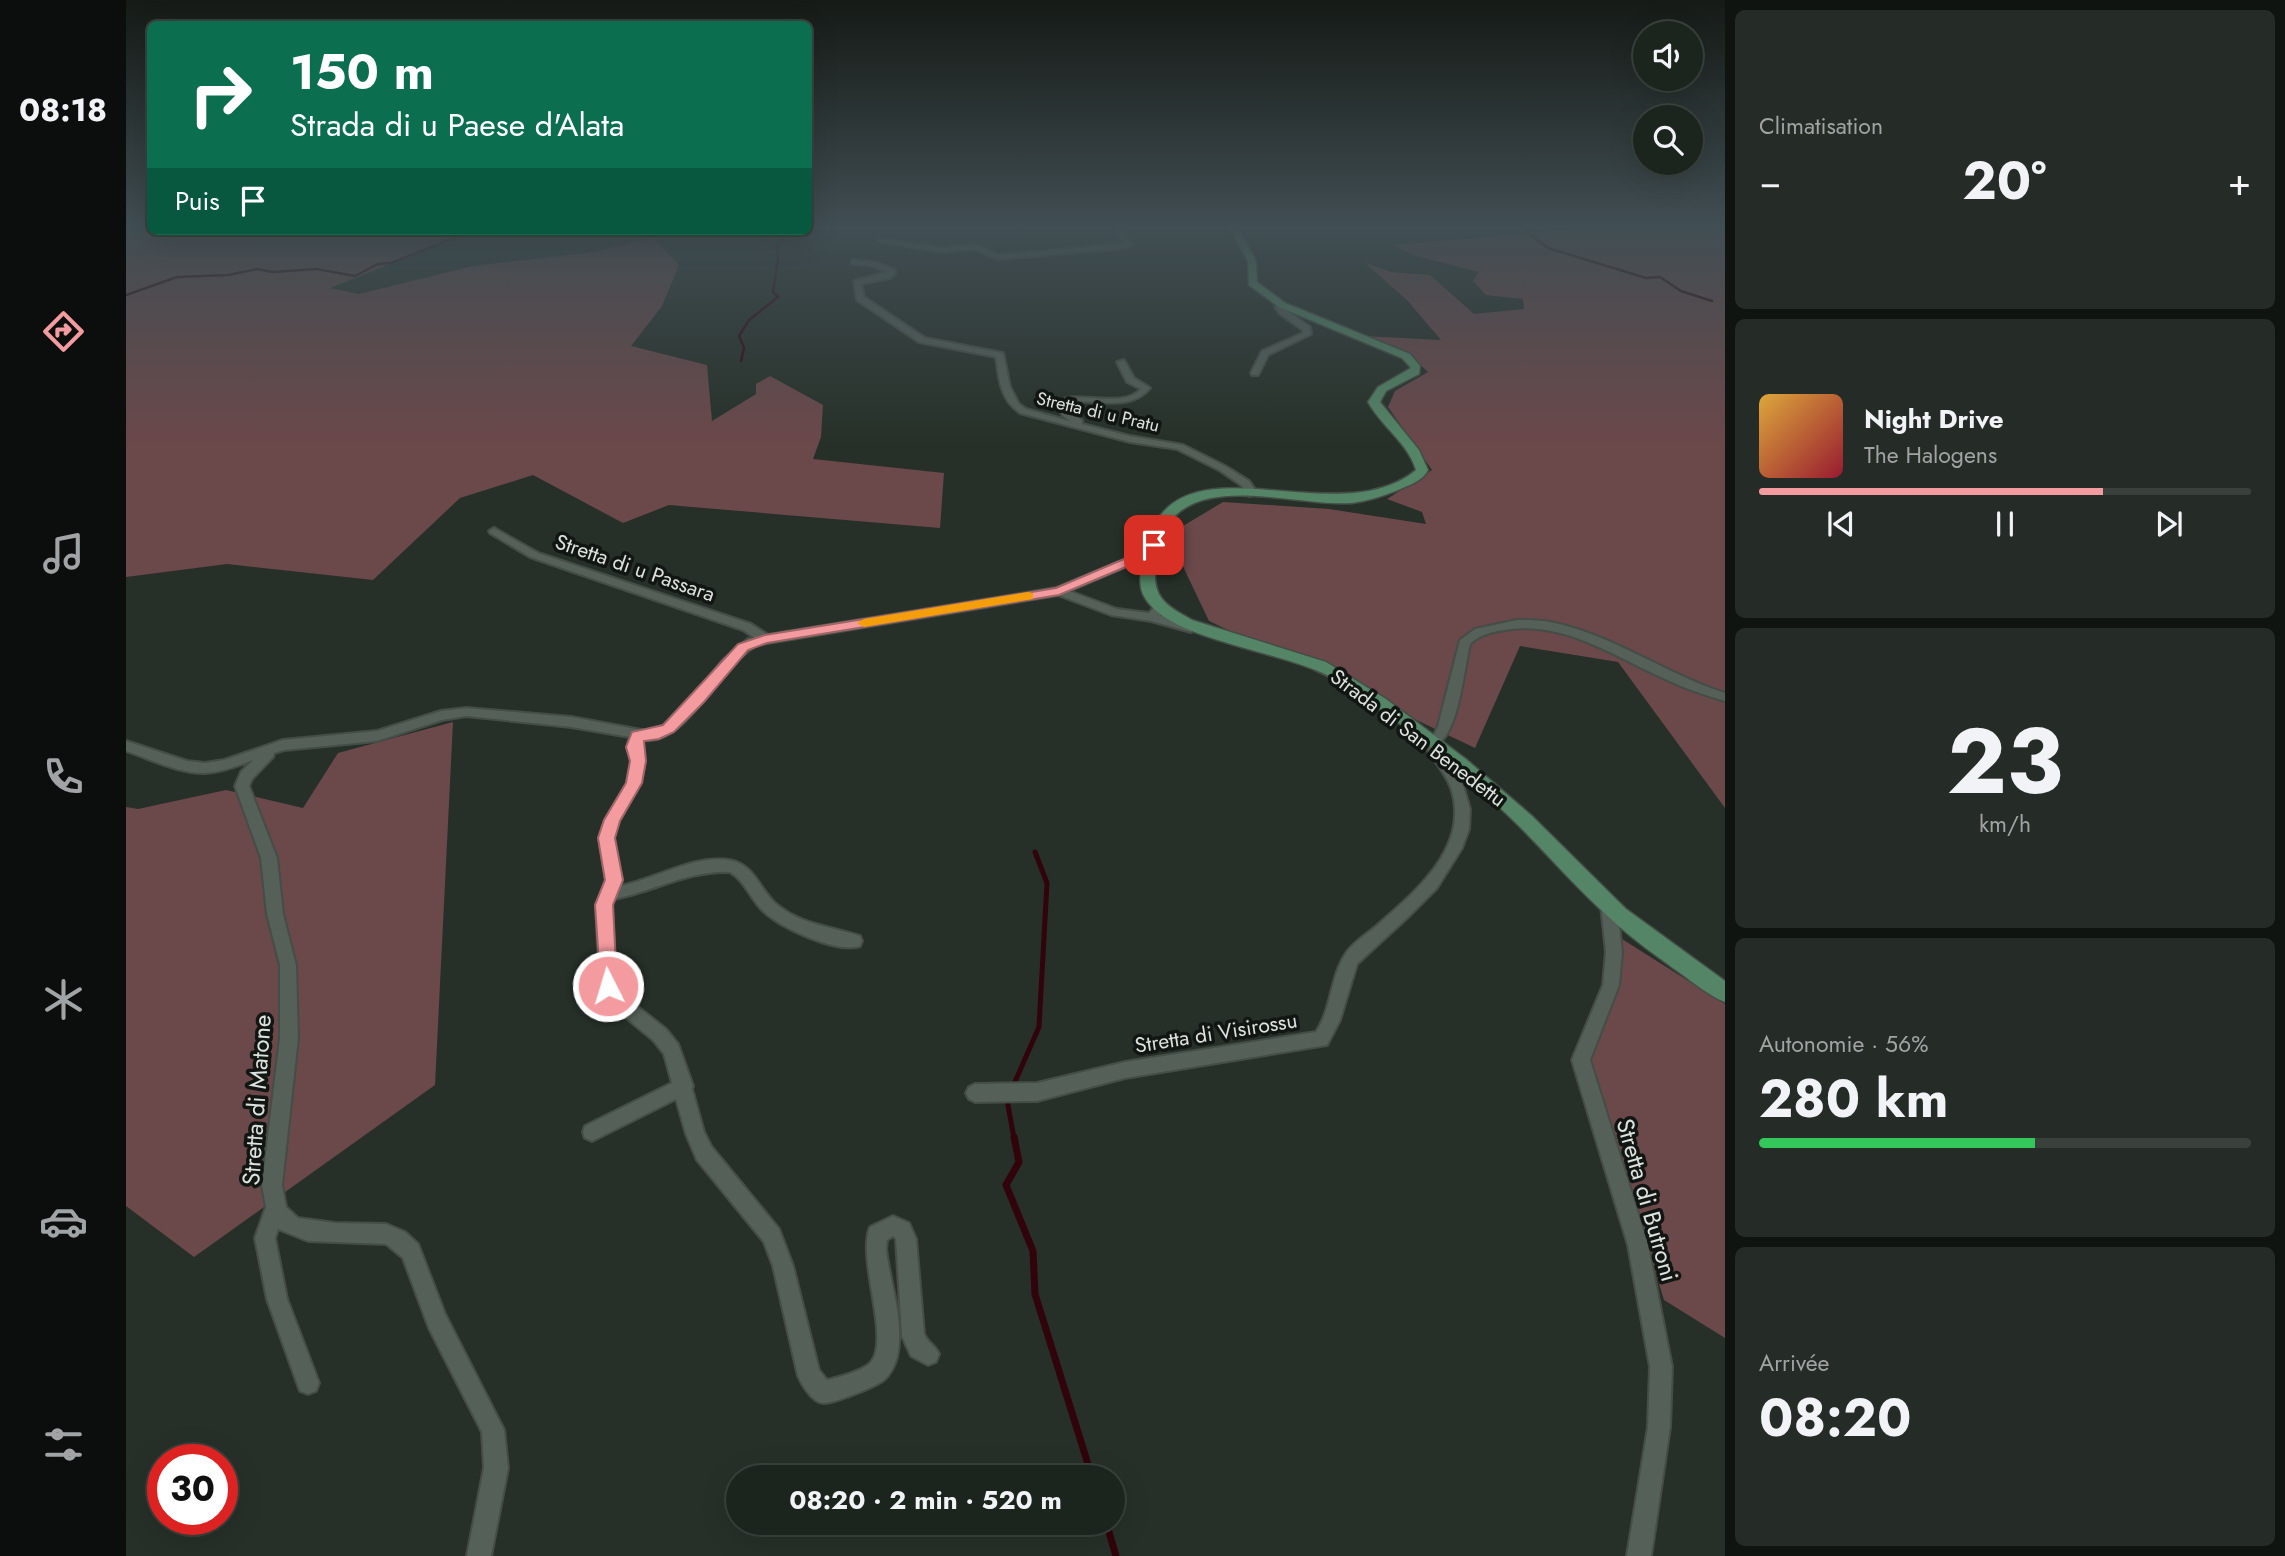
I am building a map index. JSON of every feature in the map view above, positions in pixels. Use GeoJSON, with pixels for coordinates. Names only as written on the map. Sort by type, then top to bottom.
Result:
{"type":"FeatureCollection","features":[{"type":"Feature","properties":{"kind":"street","name":"Stretta di u Pratu"},"geometry":{"type":"LineString","coordinates":[[862,300],[922,340],[936,345],[1000,355],[1006,391],[1013,405],[1023,411],[1130,439],[1180,447],[1222,468],[1245,483],[1253,494]]}},
{"type":"Feature","properties":{"kind":"street"},"geometry":{"type":"LineString","coordinates":[[1059,591],[1115,612],[1156,612],[1147,589],[1154,545],[1166,517],[1189,500],[1221,492],[1307,499],[1354,499],[1386,492],[1420,474],[1422,470],[1416,453],[1381,417],[1374,402],[1382,389],[1415,372],[1413,363],[1406,356],[1352,336],[1275,300]]}},
{"type":"Feature","properties":{"kind":"street"},"geometry":{"type":"LineString","coordinates":[[1255,373],[1265,353],[1307,334],[1307,329],[1282,311],[1279,307],[1282,305]]}},
{"type":"Feature","properties":{"kind":"street"},"geometry":{"type":"LineString","coordinates":[[1079,424],[1066,414],[1064,408],[1069,400],[1132,400],[1141,397],[1146,388],[1130,380],[1121,362]]}},
{"type":"Feature","properties":{"kind":"street","name":"Stretta di u Passara"},"geometry":{"type":"LineString","coordinates":[[494,531],[534,555],[747,627],[765,639]]}},
{"type":"Feature","properties":{"kind":"street"},"geometry":{"type":"LineString","coordinates":[[126,746],[186,766],[205,768],[274,748],[313,741],[377,736],[454,712],[534,717],[637,736],[659,734],[668,729],[699,699],[743,647],[765,639],[1059,591],[1135,559],[1154,545]]}},
{"type":"Feature","properties":{"kind":"street","name":"Strada di San Benedettu"},"geometry":{"type":"LineString","coordinates":[[1156,612],[1286,651],[1339,675],[1499,796],[1609,906],[1725,993]]}},
{"type":"Feature","properties":{"kind":"street"},"geometry":{"type":"LineString","coordinates":[[1430,743],[1440,736],[1445,726],[1464,643],[1469,636],[1500,625],[1544,623],[1566,629],[1686,685],[1725,697]]}},
{"type":"Feature","properties":{"kind":"street"},"geometry":{"type":"LineString","coordinates":[[637,736],[634,747],[638,761],[634,783],[612,820],[606,838],[614,880],[604,905],[608,986],[618,1000],[672,1049],[695,1134],[704,1153],[772,1236],[783,1266],[809,1376],[823,1392],[837,1390],[877,1372],[885,1361],[890,1343],[874,1251],[877,1234],[894,1226],[902,1230],[906,1239],[913,1336],[919,1348],[928,1354]]}},
{"type":"Feature","properties":{"kind":"street","name":"Stretta di Visirossu"},"geometry":{"type":"LineString","coordinates":[[975,1093],[1037,1092],[1125,1070],[1321,1039],[1333,1024],[1343,977],[1352,957],[1441,874],[1462,829],[1463,813],[1458,789],[1430,743]]}},
{"type":"Feature","properties":{"kind":"street","name":"Stretta di Matone"},"geometry":{"type":"LineString","coordinates":[[274,748],[252,768],[242,786],[269,858],[275,914],[288,965],[289,1038],[272,1185],[275,1208],[286,1223],[303,1230],[386,1234],[398,1238],[411,1251],[437,1321],[494,1430],[495,1468],[480,1556]]}},
{"type":"Feature","properties":{"kind":"street"},"geometry":{"type":"LineString","coordinates":[[609,894],[719,865],[734,867],[743,872],[768,907],[782,918],[837,939],[854,941]]}},
{"type":"Feature","properties":{"kind":"street","name":"Stretta di Butroni"},"geometry":{"type":"LineString","coordinates":[[1609,906],[1615,952],[1611,985],[1581,1060],[1638,1245],[1661,1367],[1659,1427],[1639,1556]]}},
{"type":"Feature","properties":{"kind":"street"},"geometry":{"type":"LineString","coordinates":[[592,1132],[684,1086]]}},
{"type":"Feature","properties":{"kind":"street"},"geometry":{"type":"LineString","coordinates":[[275,1208],[265,1238],[267,1250],[277,1299],[308,1383]]}},
{"type":"Feature","properties":{"kind":"shaded area"},"geometry":{"type":"Polygon","coordinates":[[[126,300],[665,300],[631,346],[707,365],[712,421],[756,394],[756,384],[770,376],[823,405],[821,437],[813,459],[944,473],[940,528],[669,505],[623,523],[533,475],[460,498],[373,580],[227,564],[126,577],[126,300]]]}},
{"type":"Feature","properties":{"kind":"shaded area"},"geometry":{"type":"Polygon","coordinates":[[[1407,300],[1458,300],[1474,314],[1524,309],[1523,300],[1725,300],[1725,808],[1618,662],[1520,646],[1475,748],[1209,621],[1168,535],[1223,502],[1329,509],[1426,524],[1422,512],[1387,499],[1432,470],[1388,407],[1395,391],[1428,372],[1405,351],[1363,336],[1441,340],[1407,300]]]}},
{"type":"Feature","properties":{"kind":"shaded area"},"geometry":{"type":"Polygon","coordinates":[[[453,722],[435,1085],[194,1257],[126,1206],[126,807],[138,809],[226,790],[303,808],[338,753],[453,722]]]}},
{"type":"Feature","properties":{"kind":"shaded area"},"geometry":{"type":"Polygon","coordinates":[[[1622,939],[1725,1004],[1725,1338],[1664,1300],[1590,1060],[1621,983],[1622,939]]]}},
{"type":"Feature","properties":{"kind":"waterway"},"geometry":{"type":"LineString","coordinates":[[741,361],[744,348],[739,336],[749,320],[775,300]]}},
{"type":"Feature","properties":{"kind":"waterway"},"geometry":{"type":"LineString","coordinates":[[1708,300],[1712,301]]}},
{"type":"Feature","properties":{"kind":"waterway"},"geometry":{"type":"LineString","coordinates":[[1014,1084],[1039,1027],[1047,883],[1035,852]]}},
{"type":"Feature","properties":{"kind":"waterway"},"geometry":{"type":"LineString","coordinates":[[1007,1100],[1014,1138]]}},
{"type":"Feature","properties":{"kind":"waterway"},"geometry":{"type":"LineString","coordinates":[[1014,1137],[1019,1162],[1006,1185],[1033,1251],[1035,1294],[1088,1465]]}},
{"type":"Feature","properties":{"kind":"waterway"},"geometry":{"type":"LineString","coordinates":[[1110,1535],[1116,1556]]}},
{"type":"Feature","properties":{"kind":"slow traffic"},"geometry":{"type":"LineString","coordinates":[[864,623],[1028,596]]}},
{"type":"Feature","properties":{"kind":"route"},"geometry":{"type":"LineString","coordinates":[[608,986],[604,905],[614,880],[606,838],[612,820],[634,783],[638,761],[634,747],[637,736],[659,734],[668,729],[699,699],[743,647],[765,639],[1059,591],[1098,577],[1135,559],[1154,545]]}}]}
